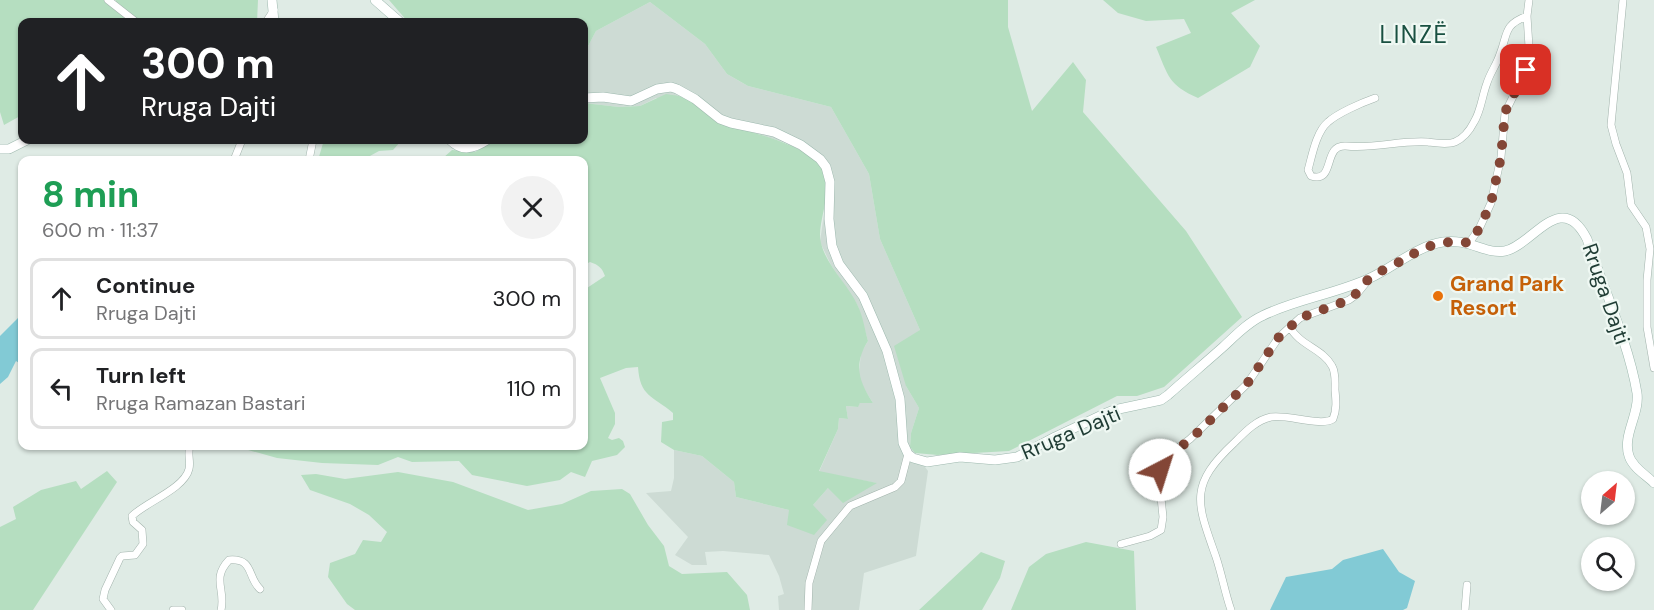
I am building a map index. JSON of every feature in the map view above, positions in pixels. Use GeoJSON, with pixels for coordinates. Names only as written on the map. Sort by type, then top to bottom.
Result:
{"type":"FeatureCollection","features":[{"type":"Feature","properties":{"kind":"main road"},"geometry":{"type":"LineString","coordinates":[[375,0],[395,18]]}},
{"type":"Feature","properties":{"kind":"main road"},"geometry":{"type":"LineString","coordinates":[[588,97],[632,101],[657,89],[671,87],[695,99],[720,119],[774,132],[801,145],[820,159],[826,167],[830,182],[829,219],[832,246],[838,264],[863,296],[887,351],[900,399],[903,442],[908,454]]}},
{"type":"Feature","properties":{"kind":"main road"},"geometry":{"type":"LineString","coordinates":[[0,149],[18,144]]}},
{"type":"Feature","properties":{"kind":"main road"},"geometry":{"type":"LineString","coordinates":[[456,144],[464,149],[478,144]]}},
{"type":"Feature","properties":{"kind":"main road","name":"Rruga Dajti"},"geometry":{"type":"LineString","coordinates":[[908,454],[927,462],[960,458],[995,460],[1017,457],[1114,410],[1161,400],[1243,329],[1259,317],[1275,310],[1369,279],[1424,247],[1455,240],[1490,251],[1503,252],[1515,247],[1553,220],[1564,219],[1580,227],[1587,239],[1625,348],[1636,391],[1637,407],[1628,444],[1629,457],[1632,463],[1654,483]]}},
{"type":"Feature","properties":{"kind":"street"},"geometry":{"type":"LineString","coordinates":[[108,0],[131,18]]}},
{"type":"Feature","properties":{"kind":"street"},"geometry":{"type":"LineString","coordinates":[[1469,243],[1483,222],[1491,203],[1501,157],[1505,112],[1530,62],[1527,16],[1529,0]]}},
{"type":"Feature","properties":{"kind":"street"},"geometry":{"type":"LineString","coordinates":[[1623,0],[1611,125],[1627,173],[1631,205],[1646,227],[1650,249],[1647,280],[1647,327],[1654,368]]}},
{"type":"Feature","properties":{"kind":"street"},"geometry":{"type":"LineString","coordinates":[[1374,98],[1364,101],[1327,123],[1319,135],[1308,174],[1314,178],[1324,175],[1328,170],[1330,157],[1335,149],[1342,146],[1365,148],[1412,141],[1456,142],[1467,134],[1475,121],[1505,34],[1511,24],[1527,16]]}},
{"type":"Feature","properties":{"kind":"street"},"geometry":{"type":"LineString","coordinates":[[1120,544],[1150,536],[1161,530],[1163,517],[1159,478],[1166,457],[1190,440],[1247,384],[1279,337],[1300,318],[1349,300],[1369,279]]}},
{"type":"Feature","properties":{"kind":"street"},"geometry":{"type":"LineString","coordinates":[[1231,610],[1222,573],[1201,513],[1202,486],[1208,471],[1257,422],[1279,416],[1325,422],[1333,419],[1335,414],[1335,384],[1332,365],[1294,335],[1290,327]]}},
{"type":"Feature","properties":{"kind":"street"},"geometry":{"type":"LineString","coordinates":[[111,610],[102,595],[120,558],[135,555],[143,543],[142,530],[133,522],[132,516],[179,485],[189,470],[189,450]]}},
{"type":"Feature","properties":{"kind":"street"},"geometry":{"type":"LineString","coordinates":[[808,610],[809,584],[821,541],[850,506],[895,487],[901,481],[908,454]]}},
{"type":"Feature","properties":{"kind":"street"},"geometry":{"type":"LineString","coordinates":[[221,610],[220,575],[229,560],[234,559],[247,565],[251,570],[252,580],[260,589]]}},
{"type":"Feature","properties":{"kind":"street"},"geometry":{"type":"LineString","coordinates":[[1465,610],[1467,585]]}},
{"type":"Feature","properties":{"kind":"street"},"geometry":{"type":"LineString","coordinates":[[173,610],[182,610]]}},
{"type":"Feature","properties":{"kind":"shaded area"},"geometry":{"type":"Polygon","coordinates":[[[650,2],[705,44],[727,74],[739,81],[748,86],[831,107],[869,174],[880,239],[920,330],[906,386],[919,408],[911,433],[910,447],[928,471],[916,556],[864,573],[859,610],[779,610],[778,596],[784,594],[769,555],[723,551],[705,552],[707,565],[692,565],[675,555],[688,537],[646,493],[671,491],[674,478],[674,450],[702,456],[734,482],[736,497],[789,510],[813,505],[828,488],[876,483],[819,472],[838,429],[839,418],[848,419],[846,406],[857,407],[860,403],[873,403],[861,384],[859,373],[861,353],[868,341],[858,306],[831,265],[820,242],[827,192],[819,166],[808,156],[786,143],[656,98],[640,106],[619,107],[588,103],[588,46],[596,31],[650,2]]]}},
{"type":"Feature","properties":{"kind":"green space"},"geometry":{"type":"Polygon","coordinates":[[[0,0],[108,0],[113,4],[116,0],[258,0],[257,18],[18,18],[18,117],[4,125],[0,112],[0,0]]]}},
{"type":"Feature","properties":{"kind":"green space"},"geometry":{"type":"Polygon","coordinates":[[[389,0],[1008,0],[1008,27],[1032,111],[1073,62],[1086,80],[1083,112],[1186,231],[1242,317],[1164,387],[1137,396],[1117,396],[1009,451],[938,455],[915,453],[910,447],[911,433],[919,408],[906,386],[894,346],[920,330],[880,239],[869,174],[831,107],[748,86],[727,74],[705,44],[650,2],[596,31],[588,46],[588,18],[405,18],[389,0]]]}},
{"type":"Feature","properties":{"kind":"green space"},"geometry":{"type":"Polygon","coordinates":[[[1103,0],[1255,0],[1231,13],[1260,46],[1250,67],[1198,98],[1180,88],[1170,78],[1156,47],[1191,33],[1184,19],[1146,21],[1118,13],[1103,0]]]}},
{"type":"Feature","properties":{"kind":"green space"},"geometry":{"type":"Polygon","coordinates":[[[666,94],[684,98],[722,122],[795,147],[819,164],[827,183],[820,227],[821,243],[828,260],[854,298],[861,315],[868,341],[860,358],[860,373],[864,387],[873,403],[860,403],[858,407],[846,406],[848,419],[839,418],[838,429],[819,471],[877,483],[843,503],[828,488],[813,505],[827,520],[814,535],[787,525],[789,510],[736,497],[734,482],[702,456],[674,450],[661,442],[662,422],[673,420],[673,413],[644,390],[638,367],[626,368],[600,378],[615,413],[615,424],[608,438],[612,440],[619,438],[625,447],[617,455],[592,461],[585,477],[571,472],[560,480],[527,486],[472,475],[459,461],[412,462],[398,457],[378,465],[322,463],[277,458],[248,450],[588,450],[588,287],[605,276],[596,264],[588,263],[588,156],[445,156],[452,150],[475,152],[489,144],[588,144],[588,103],[619,107],[640,106],[666,94]]]}},
{"type":"Feature","properties":{"kind":"green space"},"geometry":{"type":"Polygon","coordinates":[[[323,144],[398,144],[393,150],[379,151],[370,156],[319,156],[323,144]]]}},
{"type":"Feature","properties":{"kind":"green space"},"geometry":{"type":"Polygon","coordinates":[[[107,471],[117,482],[33,610],[0,610],[0,527],[16,519],[13,507],[41,490],[76,481],[81,489],[107,471]]]}},
{"type":"Feature","properties":{"kind":"green space"},"geometry":{"type":"Polygon","coordinates":[[[398,472],[453,482],[528,510],[562,504],[591,491],[622,489],[630,494],[648,525],[664,546],[669,566],[682,574],[727,572],[747,595],[750,610],[355,610],[347,604],[328,577],[330,563],[355,554],[363,540],[381,542],[387,532],[369,515],[350,504],[310,490],[301,475],[316,474],[345,479],[398,472]]]}},
{"type":"Feature","properties":{"kind":"green space"},"geometry":{"type":"Polygon","coordinates":[[[1086,542],[1134,551],[1136,610],[1011,610],[1029,567],[1046,554],[1086,542]]]}},
{"type":"Feature","properties":{"kind":"green space"},"geometry":{"type":"Polygon","coordinates":[[[981,552],[1005,561],[1000,578],[982,610],[919,610],[981,552]]]}},
{"type":"Feature","properties":{"kind":"water"},"geometry":{"type":"Polygon","coordinates":[[[18,318],[18,362],[16,361],[8,377],[0,384],[0,336],[18,318]]]}},
{"type":"Feature","properties":{"kind":"water"},"geometry":{"type":"Polygon","coordinates":[[[1383,549],[1399,572],[1415,581],[1407,608],[1403,610],[1270,610],[1286,577],[1332,569],[1343,560],[1383,549]]]}},
{"type":"Feature","properties":{"kind":"place","name":"Grand Park Resort"},"geometry":{"type":"Point","coordinates":[1438,296]}},
{"type":"Feature","properties":{"kind":"district","name":"LINZË"},"geometry":{"type":"Point","coordinates":[1414,35]}},
{"type":"Feature","properties":{"kind":"route"},"geometry":{"type":"LineString","coordinates":[[1160,470],[1169,454],[1190,440],[1247,384],[1279,337],[1294,322],[1349,300],[1369,279],[1424,247],[1455,240],[1469,243],[1479,229],[1491,203],[1504,140],[1505,112],[1526,70]]}}]}
